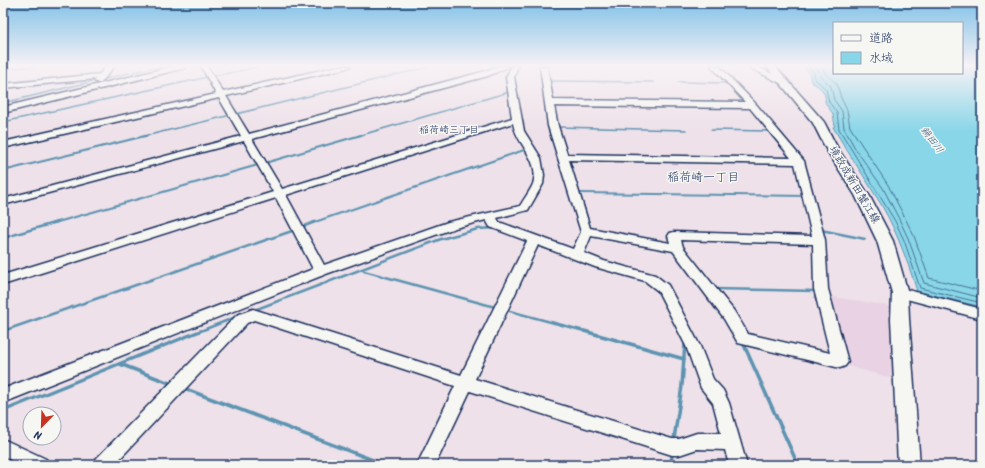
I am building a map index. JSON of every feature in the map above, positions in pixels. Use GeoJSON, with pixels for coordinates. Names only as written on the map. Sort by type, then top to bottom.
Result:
{"type":"FeatureCollection","features":[{"type":"Feature","properties":{"kind":"main road","name":"境政成新田蟹江線"},"geometry":{"type":"LineString","coordinates":[[789,88],[818,122],[832,149],[862,195],[885,241],[900,293],[900,319],[909,465]]}},
{"type":"Feature","properties":{"kind":"street"},"geometry":{"type":"LineString","coordinates":[[3,110],[88,88]]}},
{"type":"Feature","properties":{"kind":"street"},"geometry":{"type":"LineString","coordinates":[[217,88],[279,193],[320,271]]}},
{"type":"Feature","properties":{"kind":"street"},"geometry":{"type":"LineString","coordinates":[[3,145],[252,88]]}},
{"type":"Feature","properties":{"kind":"street"},"geometry":{"type":"LineString","coordinates":[[3,202],[433,88]]}},
{"type":"Feature","properties":{"kind":"street"},"geometry":{"type":"LineString","coordinates":[[3,396],[249,307],[320,271],[452,225],[524,208],[538,184],[539,175],[536,158],[519,131],[512,88]]}},
{"type":"Feature","properties":{"kind":"street"},"geometry":{"type":"LineString","coordinates":[[547,88],[553,126],[585,230],[677,248]]}},
{"type":"Feature","properties":{"kind":"street"},"geometry":{"type":"LineString","coordinates":[[736,88],[752,105],[798,161],[820,240],[821,289],[840,362],[743,339],[729,315],[677,248],[674,236],[820,240]]}},
{"type":"Feature","properties":{"kind":"street"},"geometry":{"type":"LineString","coordinates":[[549,103],[752,105]]}},
{"type":"Feature","properties":{"kind":"street"},"geometry":{"type":"LineString","coordinates":[[3,280],[517,119]]}},
{"type":"Feature","properties":{"kind":"street"},"geometry":{"type":"LineString","coordinates":[[563,157],[798,161]]}},
{"type":"Feature","properties":{"kind":"street"},"geometry":{"type":"LineString","coordinates":[[490,216],[494,224],[600,264],[650,278],[663,288],[693,346],[707,383],[717,395],[738,465]]}},
{"type":"Feature","properties":{"kind":"street"},"geometry":{"type":"LineString","coordinates":[[577,256],[587,231]]}},
{"type":"Feature","properties":{"kind":"street"},"geometry":{"type":"LineString","coordinates":[[426,465],[534,240]]}},
{"type":"Feature","properties":{"kind":"street"},"geometry":{"type":"LineString","coordinates":[[900,293],[982,314]]}},
{"type":"Feature","properties":{"kind":"street"},"geometry":{"type":"LineString","coordinates":[[249,307],[466,383],[672,447],[679,447],[697,441],[732,442]]}},
{"type":"Feature","properties":{"kind":"street"},"geometry":{"type":"LineString","coordinates":[[102,465],[242,319],[249,307]]}},
{"type":"Feature","properties":{"kind":"street"},"geometry":{"type":"LineString","coordinates":[[3,447],[40,465]]}},
{"type":"Feature","properties":{"kind":"shaded area"},"geometry":{"type":"Polygon","coordinates":[[[826,296],[897,307],[901,381],[845,365],[826,296]]]}},
{"type":"Feature","properties":{"kind":"water","name":"鍋田川"},"geometry":{"type":"Polygon","coordinates":[[[820,88],[982,88],[982,307],[917,291],[904,253],[888,216],[833,127],[835,126],[833,114],[825,102],[824,92],[820,88]]]}},
{"type":"Feature","properties":{"kind":"waterway"},"geometry":{"type":"LineString","coordinates":[[3,103],[66,88]]}},
{"type":"Feature","properties":{"kind":"waterway"},"geometry":{"type":"LineString","coordinates":[[3,122],[159,88]]}},
{"type":"Feature","properties":{"kind":"waterway"},"geometry":{"type":"LineString","coordinates":[[236,114],[343,88]]}},
{"type":"Feature","properties":{"kind":"waterway"},"geometry":{"type":"LineString","coordinates":[[358,136],[509,92]]}},
{"type":"Feature","properties":{"kind":"waterway"},"geometry":{"type":"LineString","coordinates":[[145,136],[227,116]]}},
{"type":"Feature","properties":{"kind":"waterway"},"geometry":{"type":"LineString","coordinates":[[557,127],[686,130]]}},
{"type":"Feature","properties":{"kind":"waterway"},"geometry":{"type":"LineString","coordinates":[[711,130],[770,131]]}},
{"type":"Feature","properties":{"kind":"waterway"},"geometry":{"type":"LineString","coordinates":[[3,171],[149,135]]}},
{"type":"Feature","properties":{"kind":"waterway"},"geometry":{"type":"LineString","coordinates":[[265,163],[361,135]]}},
{"type":"Feature","properties":{"kind":"waterway"},"geometry":{"type":"LineString","coordinates":[[312,223],[527,149]]}},
{"type":"Feature","properties":{"kind":"waterway"},"geometry":{"type":"LineString","coordinates":[[569,160],[589,223]]}},
{"type":"Feature","properties":{"kind":"waterway"},"geometry":{"type":"LineString","coordinates":[[54,223],[258,165]]}},
{"type":"Feature","properties":{"kind":"waterway"},"geometry":{"type":"LineString","coordinates":[[580,193],[804,196]]}},
{"type":"Feature","properties":{"kind":"waterway"},"geometry":{"type":"LineString","coordinates":[[3,238],[57,222]]}},
{"type":"Feature","properties":{"kind":"waterway"},"geometry":{"type":"LineString","coordinates":[[302,227],[315,222]]}},
{"type":"Feature","properties":{"kind":"waterway"},"geometry":{"type":"LineString","coordinates":[[588,222],[590,228]]}},
{"type":"Feature","properties":{"kind":"waterway"},"geometry":{"type":"LineString","coordinates":[[257,309],[441,239],[478,229],[495,228]]}},
{"type":"Feature","properties":{"kind":"waterway"},"geometry":{"type":"LineString","coordinates":[[821,230],[865,239]]}},
{"type":"Feature","properties":{"kind":"waterway"},"geometry":{"type":"LineString","coordinates":[[3,331],[292,231]]}},
{"type":"Feature","properties":{"kind":"waterway"},"geometry":{"type":"LineString","coordinates":[[539,246],[548,249]]}},
{"type":"Feature","properties":{"kind":"waterway"},"geometry":{"type":"LineString","coordinates":[[364,271],[495,307]]}},
{"type":"Feature","properties":{"kind":"waterway"},"geometry":{"type":"LineString","coordinates":[[713,289],[816,291]]}},
{"type":"Feature","properties":{"kind":"waterway"},"geometry":{"type":"LineString","coordinates":[[506,310],[588,332]]}},
{"type":"Feature","properties":{"kind":"waterway"},"geometry":{"type":"LineString","coordinates":[[198,332],[236,317]]}},
{"type":"Feature","properties":{"kind":"waterway"},"geometry":{"type":"LineString","coordinates":[[3,411],[200,331]]}},
{"type":"Feature","properties":{"kind":"waterway"},"geometry":{"type":"LineString","coordinates":[[584,331],[684,359]]}},
{"type":"Feature","properties":{"kind":"waterway"},"geometry":{"type":"LineString","coordinates":[[684,359],[685,342]]}},
{"type":"Feature","properties":{"kind":"waterway"},"geometry":{"type":"LineString","coordinates":[[744,345],[798,465]]}},
{"type":"Feature","properties":{"kind":"waterway"},"geometry":{"type":"LineString","coordinates":[[674,439],[682,386],[684,359]]}},
{"type":"Feature","properties":{"kind":"waterway"},"geometry":{"type":"LineString","coordinates":[[120,364],[172,384]]}},
{"type":"Feature","properties":{"kind":"waterway"},"geometry":{"type":"LineString","coordinates":[[183,388],[386,465]]}},
{"type":"Feature","properties":{"kind":"waterway"},"geometry":{"type":"LineString","coordinates":[[671,465],[672,454]]}},
{"type":"Feature","properties":{"kind":"district","name":"稲荷崎三丁目"},"geometry":{"type":"Point","coordinates":[449,130]}},
{"type":"Feature","properties":{"kind":"district","name":"稲荷崎一丁目"},"geometry":{"type":"Point","coordinates":[703,177]}}]}
